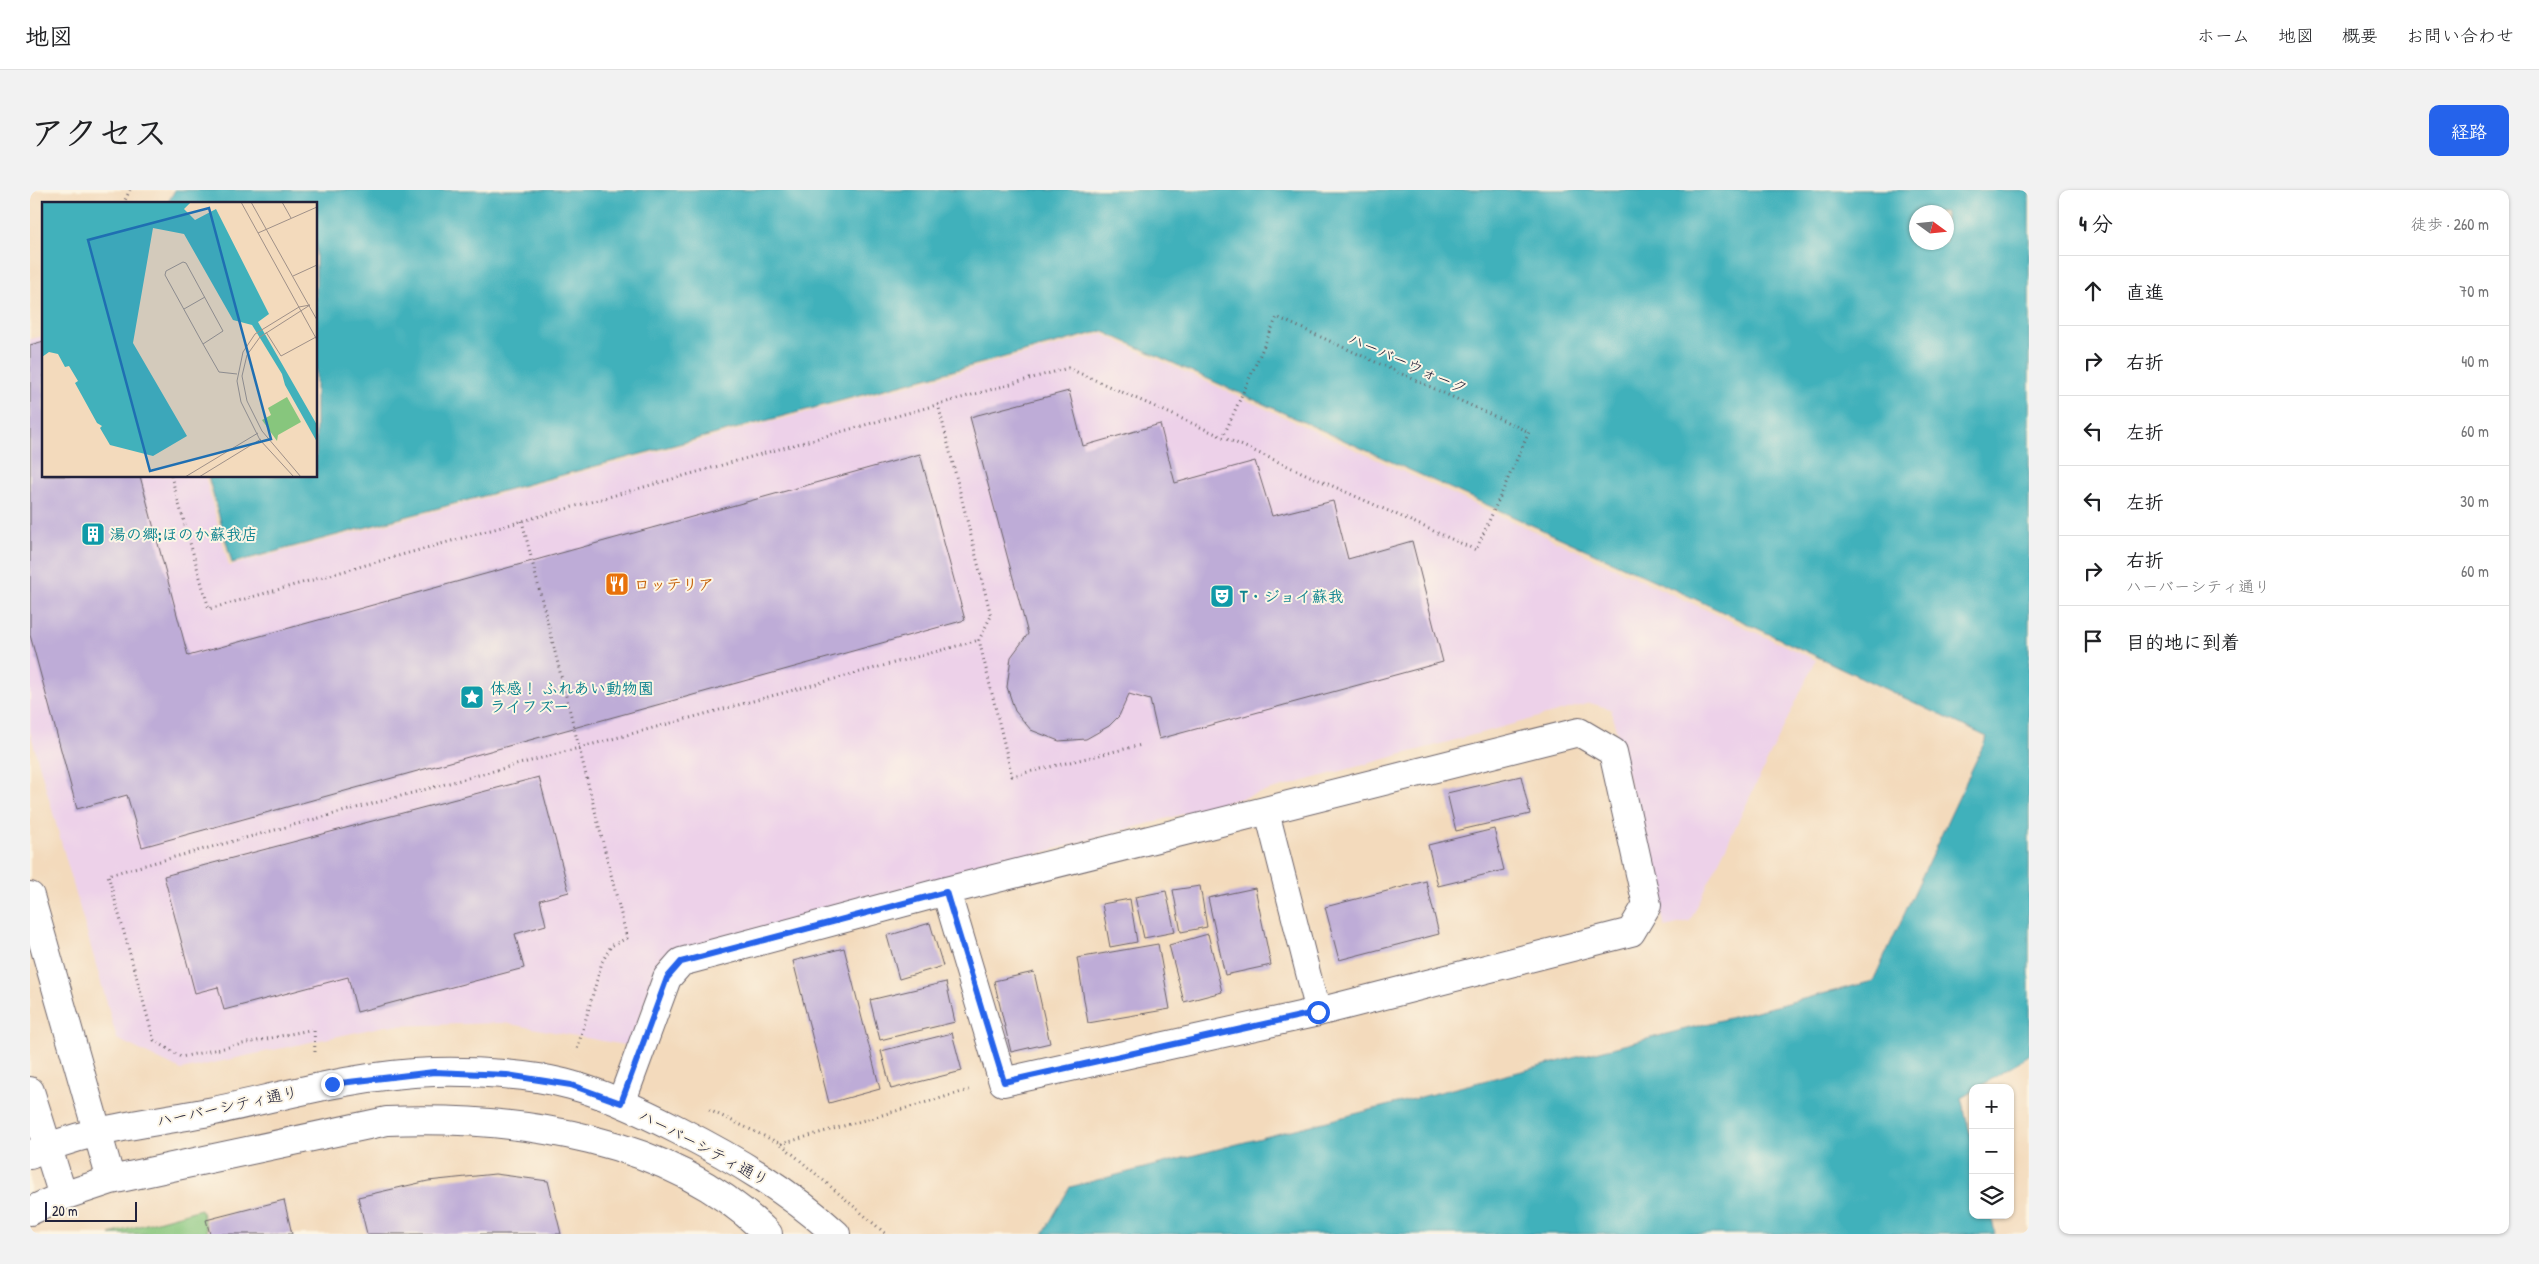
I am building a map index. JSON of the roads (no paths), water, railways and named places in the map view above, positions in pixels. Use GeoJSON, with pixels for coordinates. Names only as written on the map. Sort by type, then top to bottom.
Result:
{"type":"FeatureCollection","features":[{"type":"Feature","properties":{"kind":"street"},"geometry":{"type":"LineString","coordinates":[[621,1103],[667,978],[681,962],[946,892],[1579,732],[1613,752],[1647,905],[1631,932],[1318,1012],[1004,1082],[946,892]]}},
{"type":"Feature","properties":{"kind":"street"},"geometry":{"type":"LineString","coordinates":[[1267,812],[1318,1012]]}},
{"type":"Feature","properties":{"kind":"street"},"geometry":{"type":"LineString","coordinates":[[30,896],[111,1180]]}},
{"type":"Feature","properties":{"kind":"street","name":"ハーバーシティ通り"},"geometry":{"type":"LineString","coordinates":[[38,1151],[97,1133],[214,1111],[332,1084],[434,1072],[507,1075],[571,1085],[621,1103],[690,1136],[762,1176],[792,1197],[836,1234]]}},
{"type":"Feature","properties":{"kind":"street"},"geometry":{"type":"LineString","coordinates":[[30,1091],[38,1151],[63,1196]]}},
{"type":"Feature","properties":{"kind":"street","name":"ハーバーシティ通り"},"geometry":{"type":"LineString","coordinates":[[30,1211],[63,1196],[111,1180],[387,1121],[422,1120],[559,1133],[601,1142],[680,1171],[724,1196],[768,1234]]}},
{"type":"Feature","properties":{"kind":"water"},"geometry":{"type":"Polygon","coordinates":[[[175,190],[2029,190],[2029,1055],[1984,1084],[1969,1084],[1969,1093],[1961,1098],[1969,1129],[1969,1219],[1992,1219],[1995,1234],[1043,1234],[1070,1187],[1873,981],[1987,737],[1691,597],[1102,331],[232,563],[209,478],[318,478],[318,202],[168,202],[175,190]]]}},
{"type":"Feature","properties":{"kind":"place","name":"湯の郷;ほのか蘇我店"},"geometry":{"type":"Point","coordinates":[93,534]}},
{"type":"Feature","properties":{"kind":"place","name":"ロッテリア"},"geometry":{"type":"Point","coordinates":[617,584]}},
{"type":"Feature","properties":{"kind":"place","name":"T・ジョイ蘇我"},"geometry":{"type":"Point","coordinates":[1222,596]}},
{"type":"Feature","properties":{"kind":"place","name":"体感！ ふれあい動物園 ライフズー"},"geometry":{"type":"Point","coordinates":[472,697]}}]}
